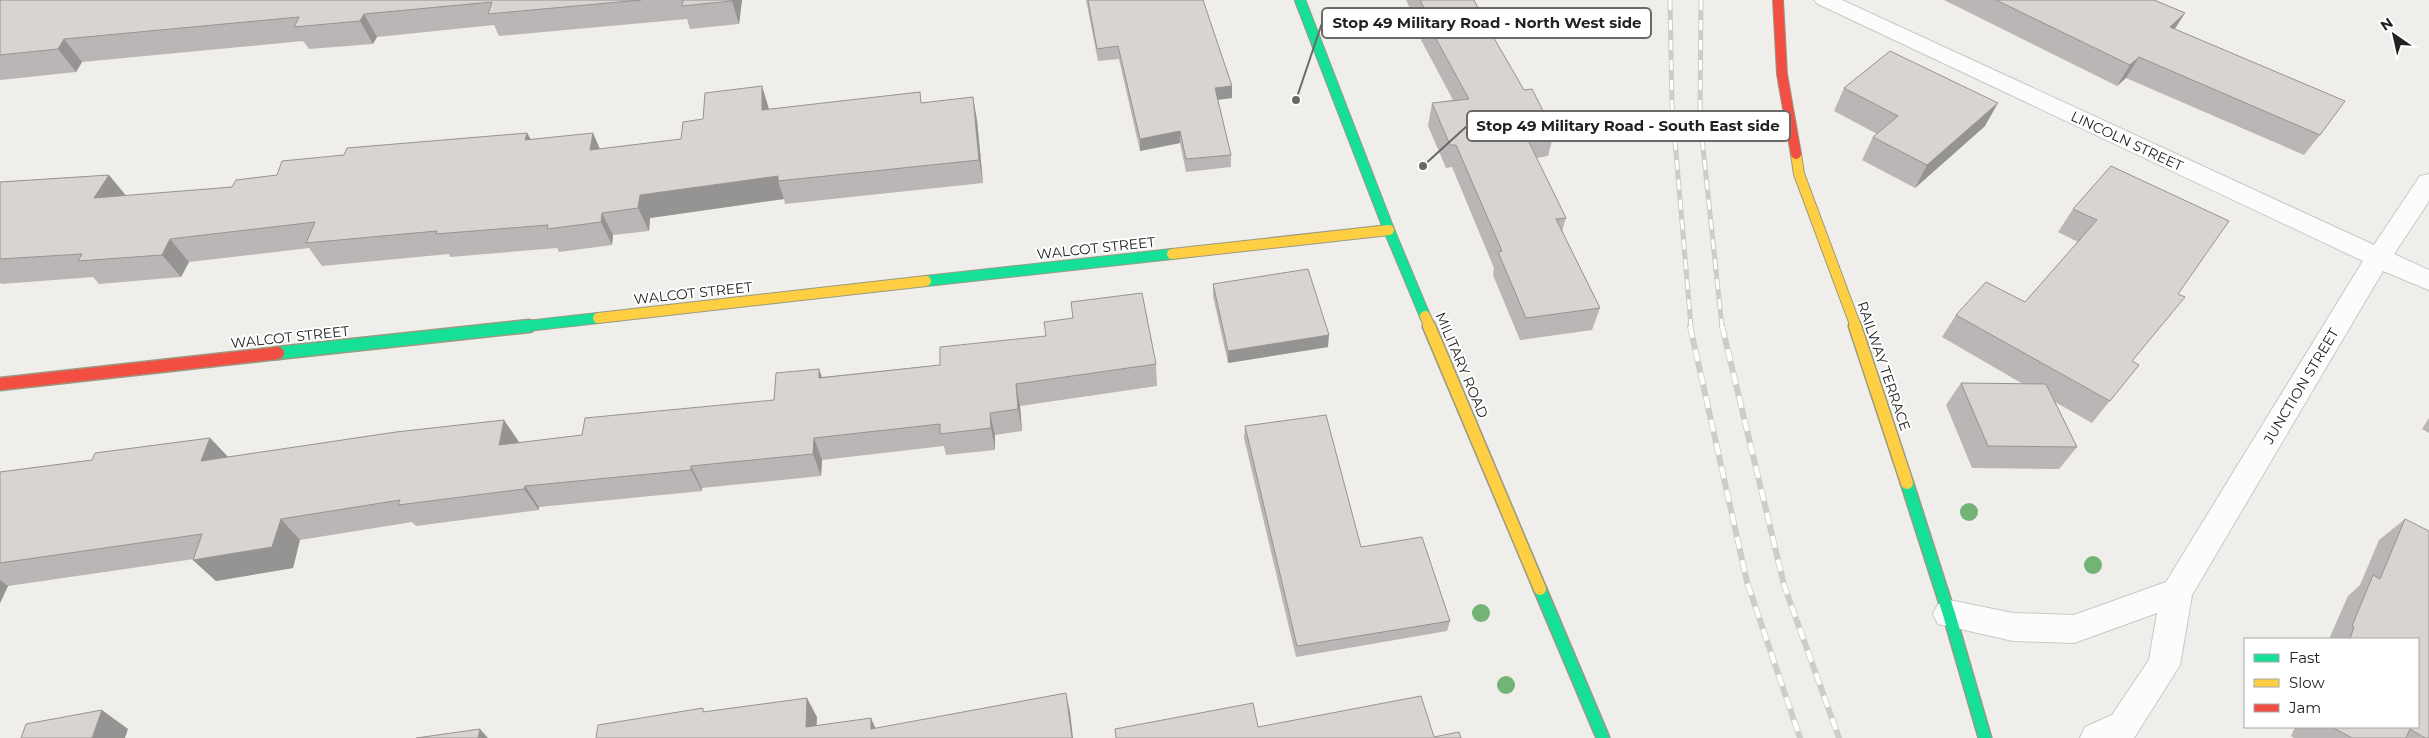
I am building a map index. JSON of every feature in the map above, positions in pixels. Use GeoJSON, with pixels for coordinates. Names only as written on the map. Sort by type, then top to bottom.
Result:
{"type":"FeatureCollection","features":[{"type":"Feature","properties":{"kind":"street","name":"MILITARY ROAD"},"geometry":{"type":"LineString","coordinates":[[1300,0],[1389,230],[1603,738]]}},
{"type":"Feature","properties":{"kind":"street","name":"RAILWAY TERRACE"},"geometry":{"type":"LineString","coordinates":[[1778,0],[1782,74],[1799,174],[1864,349],[1949,614],[1985,738]]}},
{"type":"Feature","properties":{"kind":"street","name":"LINCOLN STREET"},"geometry":{"type":"LineString","coordinates":[[1825,0],[2429,281]]}},
{"type":"Feature","properties":{"kind":"street","name":"JUNCTION STREET"},"geometry":{"type":"LineString","coordinates":[[2121,734],[2164,664],[2177,592],[2378,258],[2429,182]]}},
{"type":"Feature","properties":{"kind":"street","name":"WALCOT STREET"},"geometry":{"type":"LineString","coordinates":[[0,384],[1389,230]]}},
{"type":"Feature","properties":{"kind":"street"},"geometry":{"type":"LineString","coordinates":[[1949,614],[2013,627],[2074,629],[2177,592]]}},
{"type":"Feature","properties":{"kind":"building"},"geometry":{"type":"Polygon","coordinates":[[[0,0],[641,0],[488,14],[492,2],[364,14],[360,21],[294,27],[299,17],[64,39],[58,49],[0,55],[0,0]]]}},
{"type":"Feature","properties":{"kind":"building"},"geometry":{"type":"Polygon","coordinates":[[[683,0],[732,0],[732,1],[682,6],[683,0]]]}},
{"type":"Feature","properties":{"kind":"building"},"geometry":{"type":"Polygon","coordinates":[[[1088,0],[1203,0],[1232,86],[1215,88],[1231,155],[1186,159],[1180,131],[1140,139],[1118,46],[1097,49],[1088,0]]]}},
{"type":"Feature","properties":{"kind":"building"},"geometry":{"type":"Polygon","coordinates":[[[1420,0],[1474,0],[1524,90],[1532,89],[1554,133],[1526,136],[1566,218],[1556,219],[1600,308],[1526,318],[1498,252],[1502,251],[1456,145],[1450,145],[1432,103],[1469,99],[1424,17],[1428,16],[1420,0]]]}},
{"type":"Feature","properties":{"kind":"building"},"geometry":{"type":"Polygon","coordinates":[[[1996,0],[2154,0],[2185,13],[2170,27],[2345,101],[2320,135],[2139,57],[2130,65],[1996,0]]]}},
{"type":"Feature","properties":{"kind":"building"},"geometry":{"type":"Polygon","coordinates":[[[1890,51],[1998,103],[1927,165],[1873,137],[1898,116],[1844,88],[1890,51]]]}},
{"type":"Feature","properties":{"kind":"building"},"geometry":{"type":"Polygon","coordinates":[[[762,86],[762,110],[920,92],[921,103],[973,97],[979,160],[778,181],[778,176],[640,195],[638,208],[602,213],[601,222],[547,229],[548,225],[436,234],[437,231],[306,243],[315,222],[170,239],[162,255],[78,261],[82,254],[0,259],[0,182],[109,175],[94,198],[232,187],[236,180],[277,175],[282,161],[344,155],[347,148],[527,133],[525,140],[593,133],[590,150],[681,139],[683,122],[703,119],[705,93],[762,86]]]}},
{"type":"Feature","properties":{"kind":"building"},"geometry":{"type":"Polygon","coordinates":[[[2111,166],[2229,221],[2178,294],[2185,297],[2132,361],[2139,365],[2110,401],[1956,315],[1986,282],[2025,302],[2097,220],[2073,209],[2111,166]]]}},
{"type":"Feature","properties":{"kind":"building"},"geometry":{"type":"Polygon","coordinates":[[[1308,269],[1329,335],[1228,351],[1213,284],[1308,269]]]}},
{"type":"Feature","properties":{"kind":"building"},"geometry":{"type":"Polygon","coordinates":[[[1142,293],[1156,364],[1016,384],[1018,409],[990,413],[991,428],[940,434],[940,424],[814,438],[813,454],[691,466],[691,470],[525,486],[524,489],[398,505],[400,500],[281,519],[272,547],[193,560],[202,534],[0,563],[0,472],[92,460],[95,453],[210,438],[201,461],[396,432],[504,420],[499,445],[582,435],[585,418],[774,400],[776,373],[819,369],[819,378],[940,365],[940,347],[1046,336],[1044,322],[1073,318],[1071,302],[1142,293]]]}},
{"type":"Feature","properties":{"kind":"building"},"geometry":{"type":"Polygon","coordinates":[[[1961,383],[2046,384],[2077,447],[1988,446],[1961,383]]]}},
{"type":"Feature","properties":{"kind":"building"},"geometry":{"type":"Polygon","coordinates":[[[1326,415],[1361,547],[1422,537],[1450,621],[1297,646],[1245,426],[1326,415]]]}},
{"type":"Feature","properties":{"kind":"building"},"geometry":{"type":"Polygon","coordinates":[[[2405,519],[2429,531],[2429,738],[2425,738],[2410,729],[2406,738],[2352,738],[2334,728],[2419,728],[2419,638],[2350,638],[2354,627],[2352,626],[2373,575],[2380,579],[2405,519]]]}},
{"type":"Feature","properties":{"kind":"building"},"geometry":{"type":"Polygon","coordinates":[[[1066,693],[1072,738],[596,738],[598,725],[703,708],[703,712],[807,698],[806,727],[871,718],[871,729],[1066,693]]]}},
{"type":"Feature","properties":{"kind":"building"},"geometry":{"type":"Polygon","coordinates":[[[1421,696],[1434,737],[1459,732],[1461,738],[1116,738],[1115,729],[1253,703],[1258,727],[1421,696]]]}},
{"type":"Feature","properties":{"kind":"building"},"geometry":{"type":"Polygon","coordinates":[[[102,710],[92,738],[21,738],[26,724],[102,710]]]}},
{"type":"Feature","properties":{"kind":"building"},"geometry":{"type":"Polygon","coordinates":[[[480,729],[478,738],[416,738],[480,729]]]}},
{"type":"Feature","properties":{"kind":"railway"},"geometry":{"type":"LineString","coordinates":[[1670,0],[1672,106],[1691,327]]}},
{"type":"Feature","properties":{"kind":"railway"},"geometry":{"type":"LineString","coordinates":[[1701,0],[1700,119],[1722,327]]}},
{"type":"Feature","properties":{"kind":"railway"},"geometry":{"type":"LineString","coordinates":[[1690,326],[1747,582],[1800,738]]}},
{"type":"Feature","properties":{"kind":"railway"},"geometry":{"type":"LineString","coordinates":[[1722,326],[1784,585],[1839,738]]}},
{"type":"Feature","properties":{"kind":"traffic: fast"},"geometry":{"type":"LineString","coordinates":[[1300,0],[1389,230],[1425,316]]}},
{"type":"Feature","properties":{"kind":"traffic: fast"},"geometry":{"type":"LineString","coordinates":[[926,281],[1172,254]]}},
{"type":"Feature","properties":{"kind":"traffic: fast"},"geometry":{"type":"LineString","coordinates":[[278,353],[598,318]]}},
{"type":"Feature","properties":{"kind":"traffic: fast"},"geometry":{"type":"LineString","coordinates":[[1907,483],[1949,614],[1985,738]]}},
{"type":"Feature","properties":{"kind":"traffic: fast"},"geometry":{"type":"LineString","coordinates":[[1540,589],[1603,738]]}},
{"type":"Feature","properties":{"kind":"traffic: slow"},"geometry":{"type":"LineString","coordinates":[[1796,154],[1799,174],[1864,349],[1907,483]]}},
{"type":"Feature","properties":{"kind":"traffic: slow"},"geometry":{"type":"LineString","coordinates":[[1172,254],[1389,230]]}},
{"type":"Feature","properties":{"kind":"traffic: slow"},"geometry":{"type":"LineString","coordinates":[[598,318],[926,281]]}},
{"type":"Feature","properties":{"kind":"traffic: slow"},"geometry":{"type":"LineString","coordinates":[[1425,316],[1540,589]]}},
{"type":"Feature","properties":{"kind":"traffic: jam"},"geometry":{"type":"LineString","coordinates":[[1778,0],[1782,74],[1796,154]]}},
{"type":"Feature","properties":{"kind":"traffic: jam"},"geometry":{"type":"LineString","coordinates":[[0,384],[278,353]]}},
{"type":"Feature","properties":{"kind":"place","name":"Stop 49 Military Road - North West side"},"geometry":{"type":"Point","coordinates":[1296,100]}},
{"type":"Feature","properties":{"kind":"place","name":"Stop 49 Military Road - South East side"},"geometry":{"type":"Point","coordinates":[1423,166]}}]}
